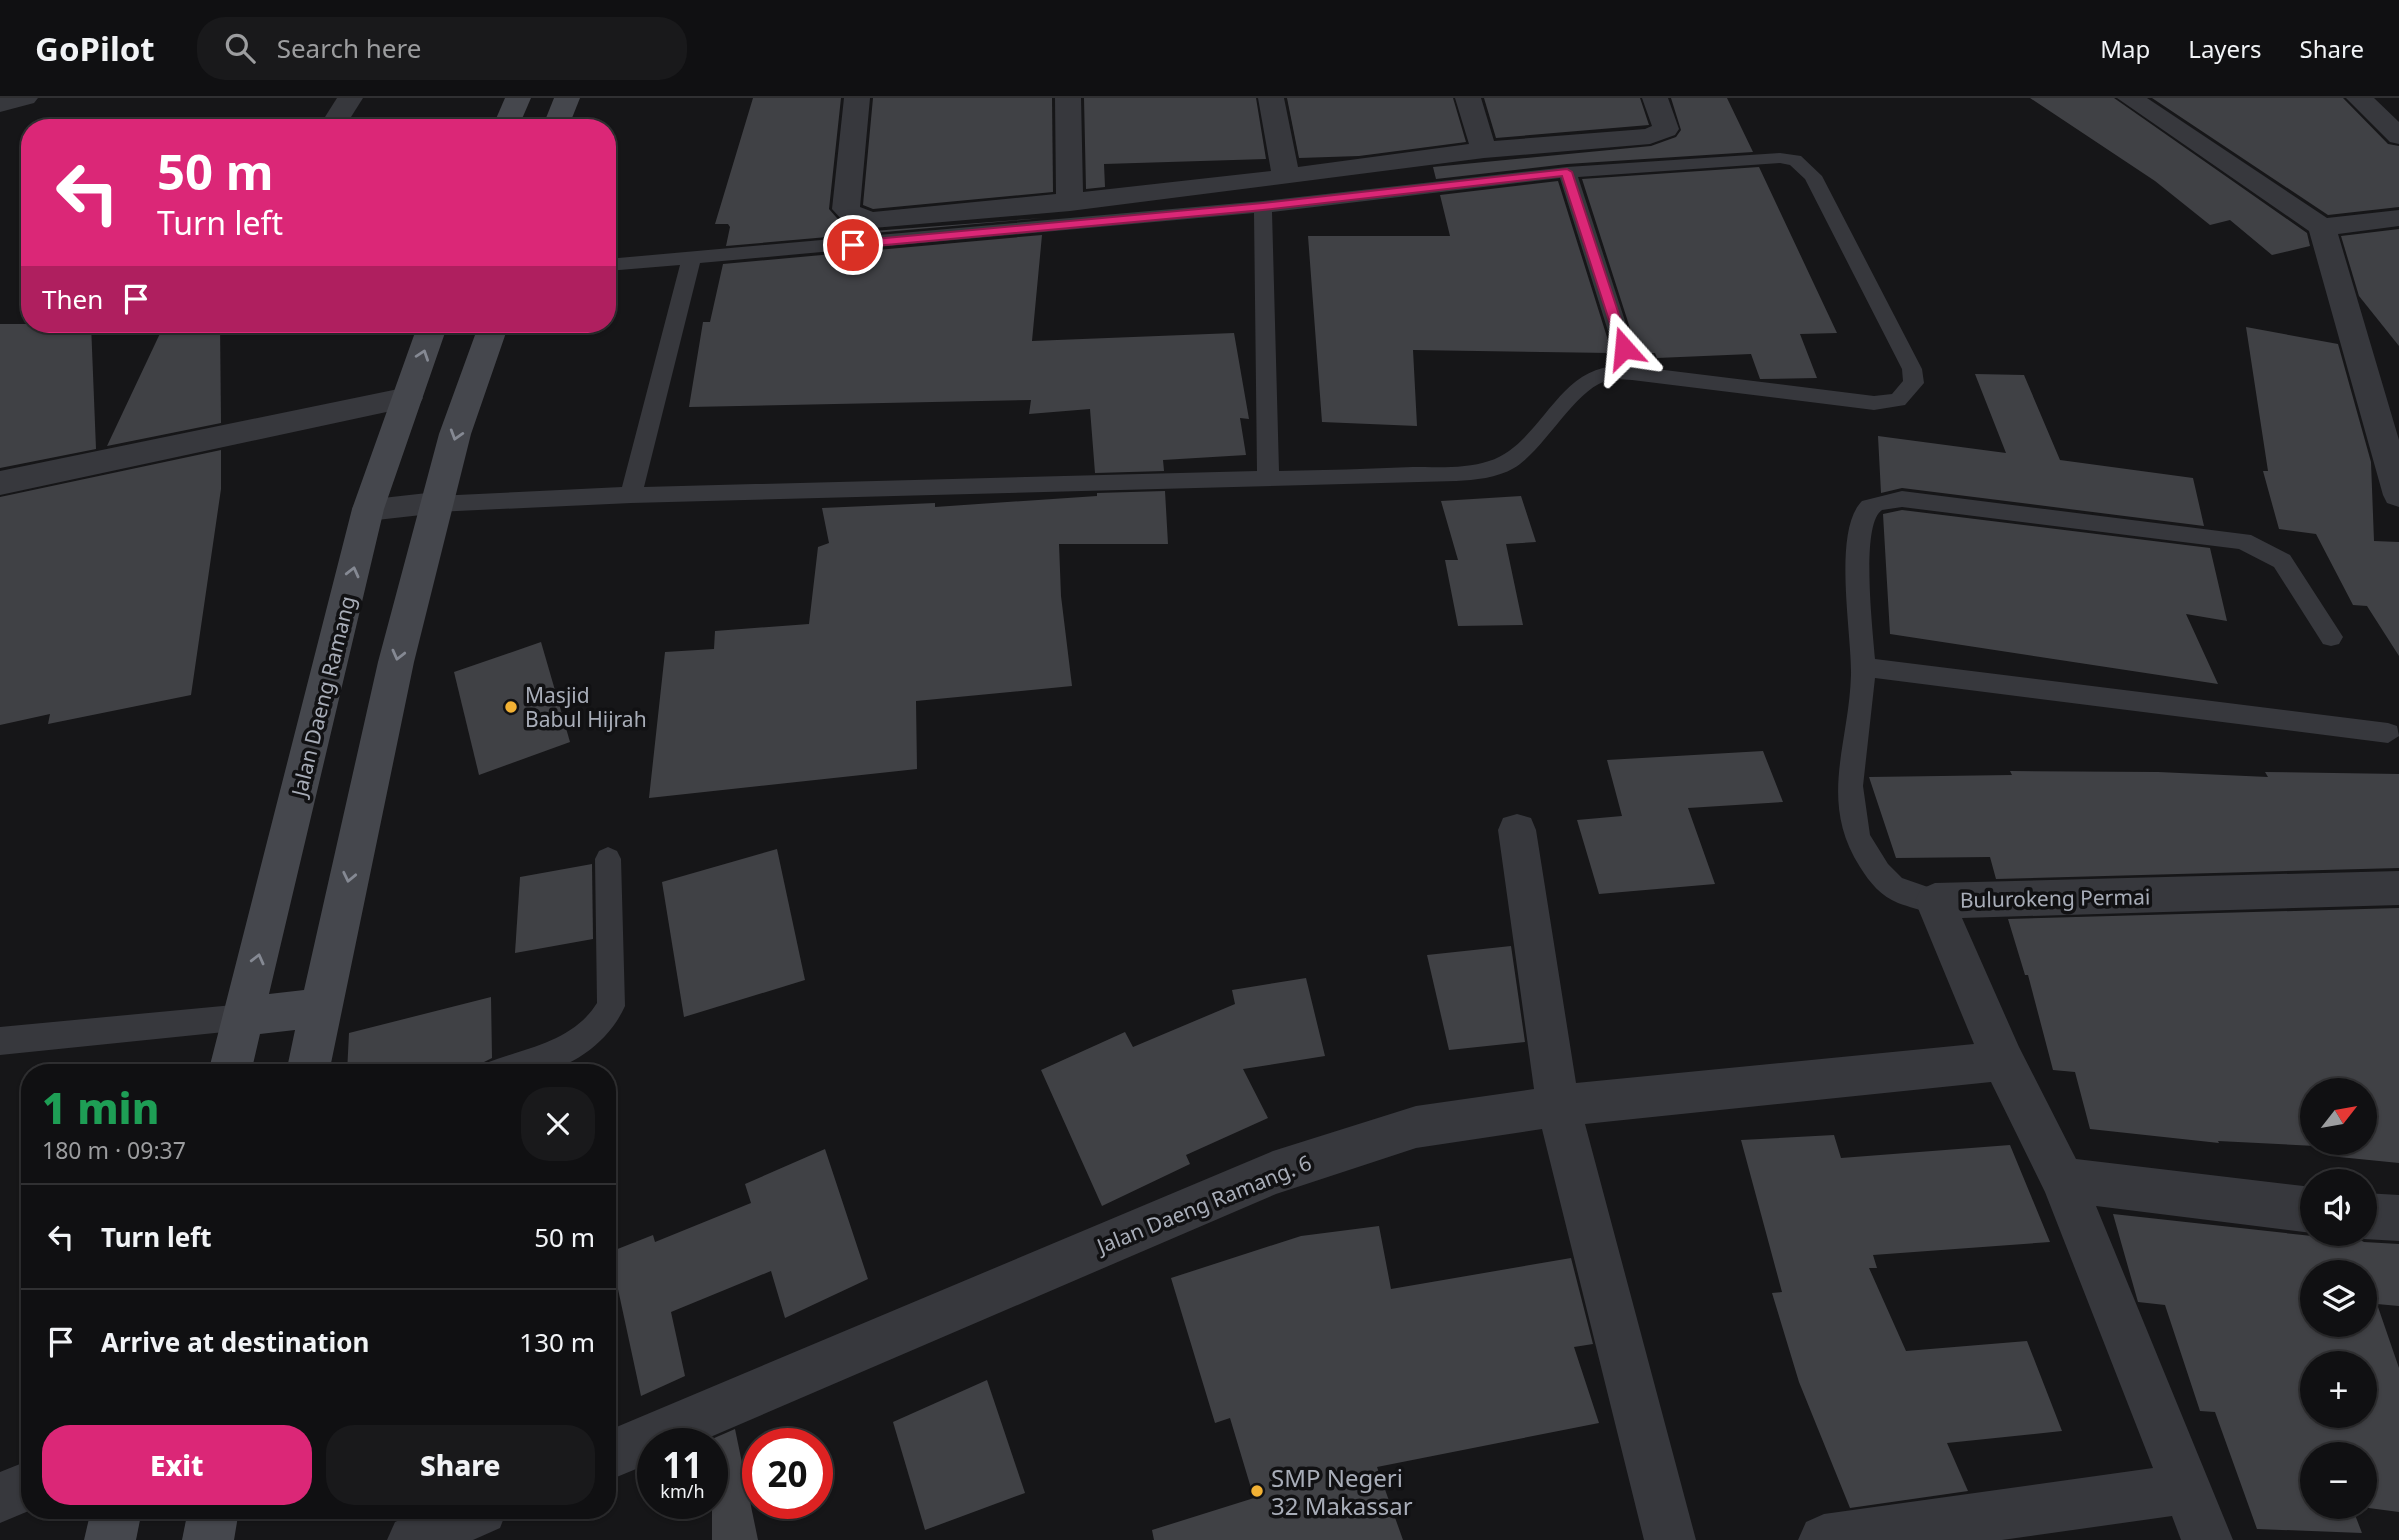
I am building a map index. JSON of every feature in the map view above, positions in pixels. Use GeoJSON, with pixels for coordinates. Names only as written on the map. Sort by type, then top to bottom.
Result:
{"type":"FeatureCollection","features":[{"type":"Feature","properties":{"kind":"main road"},"geometry":{"type":"LineString","coordinates":[[509,119],[518,98]]}},
{"type":"Feature","properties":{"kind":"main road"},"geometry":{"type":"LineString","coordinates":[[559,119],[567,98]]}},
{"type":"Feature","properties":{"kind":"main road","name":"Jalan Daeng Ramang"},"geometry":{"type":"LineString","coordinates":[[231,1064],[368,509],[430,333]]}},
{"type":"Feature","properties":{"kind":"main road"},"geometry":{"type":"LineString","coordinates":[[309,1064],[396,662],[456,434],[491,333]]}},
{"type":"Feature","properties":{"kind":"main road"},"geometry":{"type":"LineString","coordinates":[[244,1017],[321,1007]]}},
{"type":"Feature","properties":{"kind":"main road"},"geometry":{"type":"LineString","coordinates":[[110,1540],[115,1519]]}},
{"type":"Feature","properties":{"kind":"main road"},"geometry":{"type":"LineString","coordinates":[[208,1540],[212,1519]]}},
{"type":"Feature","properties":{"kind":"street"},"geometry":{"type":"LineString","coordinates":[[0,100],[25,98]]}},
{"type":"Feature","properties":{"kind":"street"},"geometry":{"type":"LineString","coordinates":[[337,119],[350,98]]}},
{"type":"Feature","properties":{"kind":"street"},"geometry":{"type":"LineString","coordinates":[[856,98],[846,209],[852,216],[884,220],[1070,203],[1484,150],[1657,135],[1666,126],[1655,98]]}},
{"type":"Feature","properties":{"kind":"street"},"geometry":{"type":"LineString","coordinates":[[1068,98],[1070,203]]}},
{"type":"Feature","properties":{"kind":"street"},"geometry":{"type":"LineString","coordinates":[[1271,98],[1286,177]]}},
{"type":"Feature","properties":{"kind":"street"},"geometry":{"type":"LineString","coordinates":[[1468,98],[1484,150]]}},
{"type":"Feature","properties":{"kind":"street"},"geometry":{"type":"LineString","coordinates":[[2130,98],[2322,227],[2391,434],[2399,495]]}},
{"type":"Feature","properties":{"kind":"street"},"geometry":{"type":"LineString","coordinates":[[2359,98],[2399,136]]}},
{"type":"Feature","properties":{"kind":"street"},"geometry":{"type":"LineString","coordinates":[[2322,227],[2399,218]]}},
{"type":"Feature","properties":{"kind":"street"},"geometry":{"type":"LineString","coordinates":[[0,483],[408,398]]}},
{"type":"Feature","properties":{"kind":"street"},"geometry":{"type":"LineString","coordinates":[[368,509],[436,504]]}},
{"type":"Feature","properties":{"kind":"street"},"geometry":{"type":"LineString","coordinates":[[1517,830],[1558,1106],[1670,1540]]}},
{"type":"Feature","properties":{"kind":"street","name":"Bulurokeng Permai"},"geometry":{"type":"LineString","coordinates":[[2207,1540],[2063,1180],[2003,1060],[1935,901],[2399,888]]}},
{"type":"Feature","properties":{"kind":"street","name":"Jalan Daeng Ramang. 6"},"geometry":{"type":"LineString","coordinates":[[616,1452],[1273,1173],[1416,1127],[1558,1106],[2003,1060]]}},
{"type":"Feature","properties":{"kind":"street"},"geometry":{"type":"LineString","coordinates":[[2063,1180],[2300,1209]]}},
{"type":"Feature","properties":{"kind":"street"},"geometry":{"type":"LineString","coordinates":[[2377,1217],[2399,1219]]}},
{"type":"Feature","properties":{"kind":"street"},"geometry":{"type":"LineString","coordinates":[[1825,1540],[2187,1488]]}},
{"type":"Feature","properties":{"kind":"street"},"geometry":{"type":"LineString","coordinates":[[0,1498],[21,1489]]}},
{"type":"Feature","properties":{"kind":"street"},"geometry":{"type":"LineString","coordinates":[[413,1540],[461,1519]]}},
{"type":"Feature","properties":{"kind":"lane"},"geometry":{"type":"LineString","coordinates":[[436,504],[631,495],[1480,471],[1502,464],[1520,453],[1578,391],[1599,376],[1632,373],[1874,403],[1898,400],[1914,383],[1912,369],[1812,176],[1794,160],[1767,158],[1567,172],[1263,206],[616,264]]}},
{"type":"Feature","properties":{"kind":"lane"},"geometry":{"type":"LineString","coordinates":[[1567,172],[1632,373]]}},
{"type":"Feature","properties":{"kind":"lane"},"geometry":{"type":"LineString","coordinates":[[1263,206],[1268,479]]}},
{"type":"Feature","properties":{"kind":"lane"},"geometry":{"type":"LineString","coordinates":[[631,495],[691,259]]}},
{"type":"Feature","properties":{"kind":"lane"},"geometry":{"type":"LineString","coordinates":[[1935,901],[1897,890],[1872,864],[1854,828],[1849,786],[1863,667],[1859,616],[1861,524],[1868,510],[1883,502],[1902,499],[2243,541],[2282,561],[2331,638]]}},
{"type":"Feature","properties":{"kind":"lane"},"geometry":{"type":"LineString","coordinates":[[1863,667],[2388,733]]}},
{"type":"Feature","properties":{"kind":"lane"},"geometry":{"type":"LineString","coordinates":[[520,1064],[580,1042],[604,1022],[611,1006],[608,859]]}},
{"type":"Feature","properties":{"kind":"lane"},"geometry":{"type":"LineString","coordinates":[[0,1041],[244,1017]]}},
{"type":"Feature","properties":{"kind":"building"},"geometry":{"type":"Polygon","coordinates":[[[753,98],[841,98],[829,209],[843,225],[873,231],[1043,218],[726,246],[730,227],[728,224],[715,224],[753,98]]]}},
{"type":"Feature","properties":{"kind":"building"},"geometry":{"type":"Polygon","coordinates":[[[873,98],[1052,98],[1053,192],[873,209],[863,205],[873,98]]]}},
{"type":"Feature","properties":{"kind":"building"},"geometry":{"type":"Polygon","coordinates":[[[1084,98],[1256,98],[1266,159],[1104,164],[1105,187],[1086,189],[1084,98]]]}},
{"type":"Feature","properties":{"kind":"building"},"geometry":{"type":"Polygon","coordinates":[[[1287,98],[1453,98],[1466,142],[1359,156],[1299,158],[1287,98]]]}},
{"type":"Feature","properties":{"kind":"building"},"geometry":{"type":"Polygon","coordinates":[[[1484,98],[1640,98],[1649,125],[1496,138],[1484,98]]]}},
{"type":"Feature","properties":{"kind":"building"},"geometry":{"type":"Polygon","coordinates":[[[1671,98],[1727,98],[1753,152],[1567,164],[1436,179],[1433,167],[1651,146],[1676,137],[1681,130],[1671,98]]]}},
{"type":"Feature","properties":{"kind":"building"},"geometry":{"type":"Polygon","coordinates":[[[2030,98],[2114,98],[2307,233],[2310,246],[2272,255],[2230,220],[2210,225],[2155,181],[2030,98]]]}},
{"type":"Feature","properties":{"kind":"building"},"geometry":{"type":"Polygon","coordinates":[[[2152,98],[2343,98],[2388,144],[2399,146],[2399,207],[2328,215],[2152,98]]]}},
{"type":"Feature","properties":{"kind":"building"},"geometry":{"type":"Polygon","coordinates":[[[1759,167],[1837,333],[1800,334],[1817,378],[1760,379],[1751,354],[1657,358],[1655,353],[1638,353],[1582,179],[1759,167]]]}},
{"type":"Feature","properties":{"kind":"building"},"geometry":{"type":"Polygon","coordinates":[[[1558,181],[1612,353],[1413,350],[1417,426],[1322,422],[1308,236],[1450,236],[1440,195],[1558,181]]]}},
{"type":"Feature","properties":{"kind":"building"},"geometry":{"type":"Polygon","coordinates":[[[2399,229],[2399,346],[2359,296],[2341,236],[2399,229]]]}},
{"type":"Feature","properties":{"kind":"building"},"geometry":{"type":"Polygon","coordinates":[[[1042,235],[1032,341],[1234,333],[1249,419],[1240,418],[1246,455],[1163,460],[1164,471],[1095,473],[1090,409],[1029,414],[1031,400],[689,407],[703,322],[710,322],[723,264],[1042,235]]]}},
{"type":"Feature","properties":{"kind":"building"},"geometry":{"type":"Polygon","coordinates":[[[0,324],[21,324],[21,333],[91,333],[96,449],[0,468],[0,324]]]}},
{"type":"Feature","properties":{"kind":"building"},"geometry":{"type":"Polygon","coordinates":[[[2246,327],[2338,344],[2371,462],[2374,541],[2399,542],[2399,656],[2367,606],[2353,605],[2316,534],[2279,529],[2263,471],[2268,471],[2246,327]]]}},
{"type":"Feature","properties":{"kind":"building"},"geometry":{"type":"Polygon","coordinates":[[[160,333],[220,333],[221,423],[107,446],[160,333]]]}},
{"type":"Feature","properties":{"kind":"building"},"geometry":{"type":"Polygon","coordinates":[[[1975,374],[2024,375],[2060,460],[2193,478],[2204,526],[1902,488],[1881,493],[1878,436],[2006,453],[1975,374]]]}},
{"type":"Feature","properties":{"kind":"building"},"geometry":{"type":"Polygon","coordinates":[[[221,450],[221,489],[191,695],[48,724],[50,714],[0,725],[0,497],[221,450]]]}},
{"type":"Feature","properties":{"kind":"building"},"geometry":{"type":"Polygon","coordinates":[[[1165,491],[1168,544],[1059,544],[1061,596],[1072,686],[916,701],[917,769],[649,798],[665,652],[714,649],[715,631],[809,624],[818,547],[829,543],[822,508],[935,503],[935,507],[1097,496],[1097,493],[1165,491]]]}},
{"type":"Feature","properties":{"kind":"building"},"geometry":{"type":"Polygon","coordinates":[[[1521,496],[1536,542],[1506,544],[1523,625],[1458,626],[1445,560],[1458,560],[1441,501],[1521,496]]]}},
{"type":"Feature","properties":{"kind":"building"},"geometry":{"type":"Polygon","coordinates":[[[1902,510],[2210,548],[2227,621],[2186,614],[2218,684],[1890,634],[1883,514],[1902,510]]]}},
{"type":"Feature","properties":{"kind":"building","name":"Masjid Babul Hijrah"},"geometry":{"type":"Polygon","coordinates":[[[541,642],[570,742],[479,775],[454,672],[541,642]]]}},
{"type":"Feature","properties":{"kind":"building"},"geometry":{"type":"Polygon","coordinates":[[[1763,751],[1783,802],[1688,808],[1715,884],[1599,894],[1577,820],[1622,816],[1607,760],[1763,751]]]}},
{"type":"Feature","properties":{"kind":"building"},"geometry":{"type":"Polygon","coordinates":[[[2010,771],[2158,772],[2268,777],[2265,772],[2399,774],[2399,868],[1996,879],[1990,857],[1896,858],[1869,777],[2012,775],[2010,771]]]}},
{"type":"Feature","properties":{"kind":"building"},"geometry":{"type":"Polygon","coordinates":[[[777,849],[805,980],[684,1017],[662,882],[777,849]]]}},
{"type":"Feature","properties":{"kind":"building"},"geometry":{"type":"Polygon","coordinates":[[[592,864],[593,939],[515,953],[520,877],[592,864]]]}},
{"type":"Feature","properties":{"kind":"building"},"geometry":{"type":"Polygon","coordinates":[[[2399,908],[2399,1163],[2338,1155],[2377,1155],[2377,1078],[2300,1078],[2300,1145],[2218,1141],[2219,1143],[2090,1129],[2075,1072],[2053,1070],[2028,975],[2025,975],[2008,919],[2399,908]]]}},
{"type":"Feature","properties":{"kind":"building"},"geometry":{"type":"Polygon","coordinates":[[[1511,946],[1525,1042],[1449,1050],[1427,955],[1511,946]]]}},
{"type":"Feature","properties":{"kind":"building"},"geometry":{"type":"Polygon","coordinates":[[[1306,978],[1325,1056],[1243,1069],[1268,1118],[1186,1155],[1190,1164],[1102,1206],[1041,1070],[1125,1032],[1133,1047],[1235,1004],[1232,990],[1306,978]]]}},
{"type":"Feature","properties":{"kind":"building"},"geometry":{"type":"Polygon","coordinates":[[[491,997],[492,1058],[483,1064],[347,1064],[349,1033],[491,997]]]}},
{"type":"Feature","properties":{"kind":"building"},"geometry":{"type":"Polygon","coordinates":[[[1834,1135],[1841,1158],[2010,1145],[2050,1242],[1873,1255],[1877,1268],[1869,1268],[1906,1351],[2027,1341],[2062,1431],[1947,1443],[1968,1491],[1850,1508],[1799,1382],[1772,1293],[1782,1292],[1741,1140],[1834,1135]]]}},
{"type":"Feature","properties":{"kind":"building"},"geometry":{"type":"Polygon","coordinates":[[[825,1149],[868,1279],[785,1318],[771,1271],[671,1312],[685,1376],[641,1396],[616,1280],[616,1250],[653,1235],[655,1242],[751,1203],[745,1184],[825,1149]]]}},
{"type":"Feature","properties":{"kind":"building"},"geometry":{"type":"Polygon","coordinates":[[[2113,1214],[2300,1235],[2300,1246],[2399,1244],[2399,1306],[2377,1304],[2399,1368],[2399,1512],[2377,1509],[2377,1442],[2300,1442],[2300,1519],[2357,1519],[2362,1533],[2257,1529],[2215,1412],[2200,1411],[2165,1305],[2138,1302],[2113,1214]]]}},
{"type":"Feature","properties":{"kind":"building"},"geometry":{"type":"Polygon","coordinates":[[[1379,1226],[1391,1289],[1571,1258],[1593,1344],[1574,1347],[1599,1423],[1377,1467],[1403,1540],[1154,1540],[1152,1530],[1254,1498],[1230,1418],[1215,1423],[1171,1278],[1301,1236],[1379,1226]]]}},
{"type":"Feature","properties":{"kind":"building"},"geometry":{"type":"Polygon","coordinates":[[[987,1380],[1025,1493],[925,1530],[893,1422],[987,1380]]]}},
{"type":"Feature","properties":{"kind":"building"},"geometry":{"type":"Polygon","coordinates":[[[735,1429],[742,1463],[742,1519],[754,1519],[758,1540],[712,1540],[712,1519],[728,1519],[728,1432],[735,1429]]]}},
{"type":"Feature","properties":{"kind":"place","name":"Masjid Babul Hijrah"},"geometry":{"type":"Point","coordinates":[511,707]}},
{"type":"Feature","properties":{"kind":"place","name":"SMP Negeri 32 Makassar"},"geometry":{"type":"Point","coordinates":[1257,1491]}},
{"type":"Feature","properties":{"kind":"route"},"geometry":{"type":"LineString","coordinates":[[853,245],[1263,206],[1567,172],[1624,348]]}}]}
